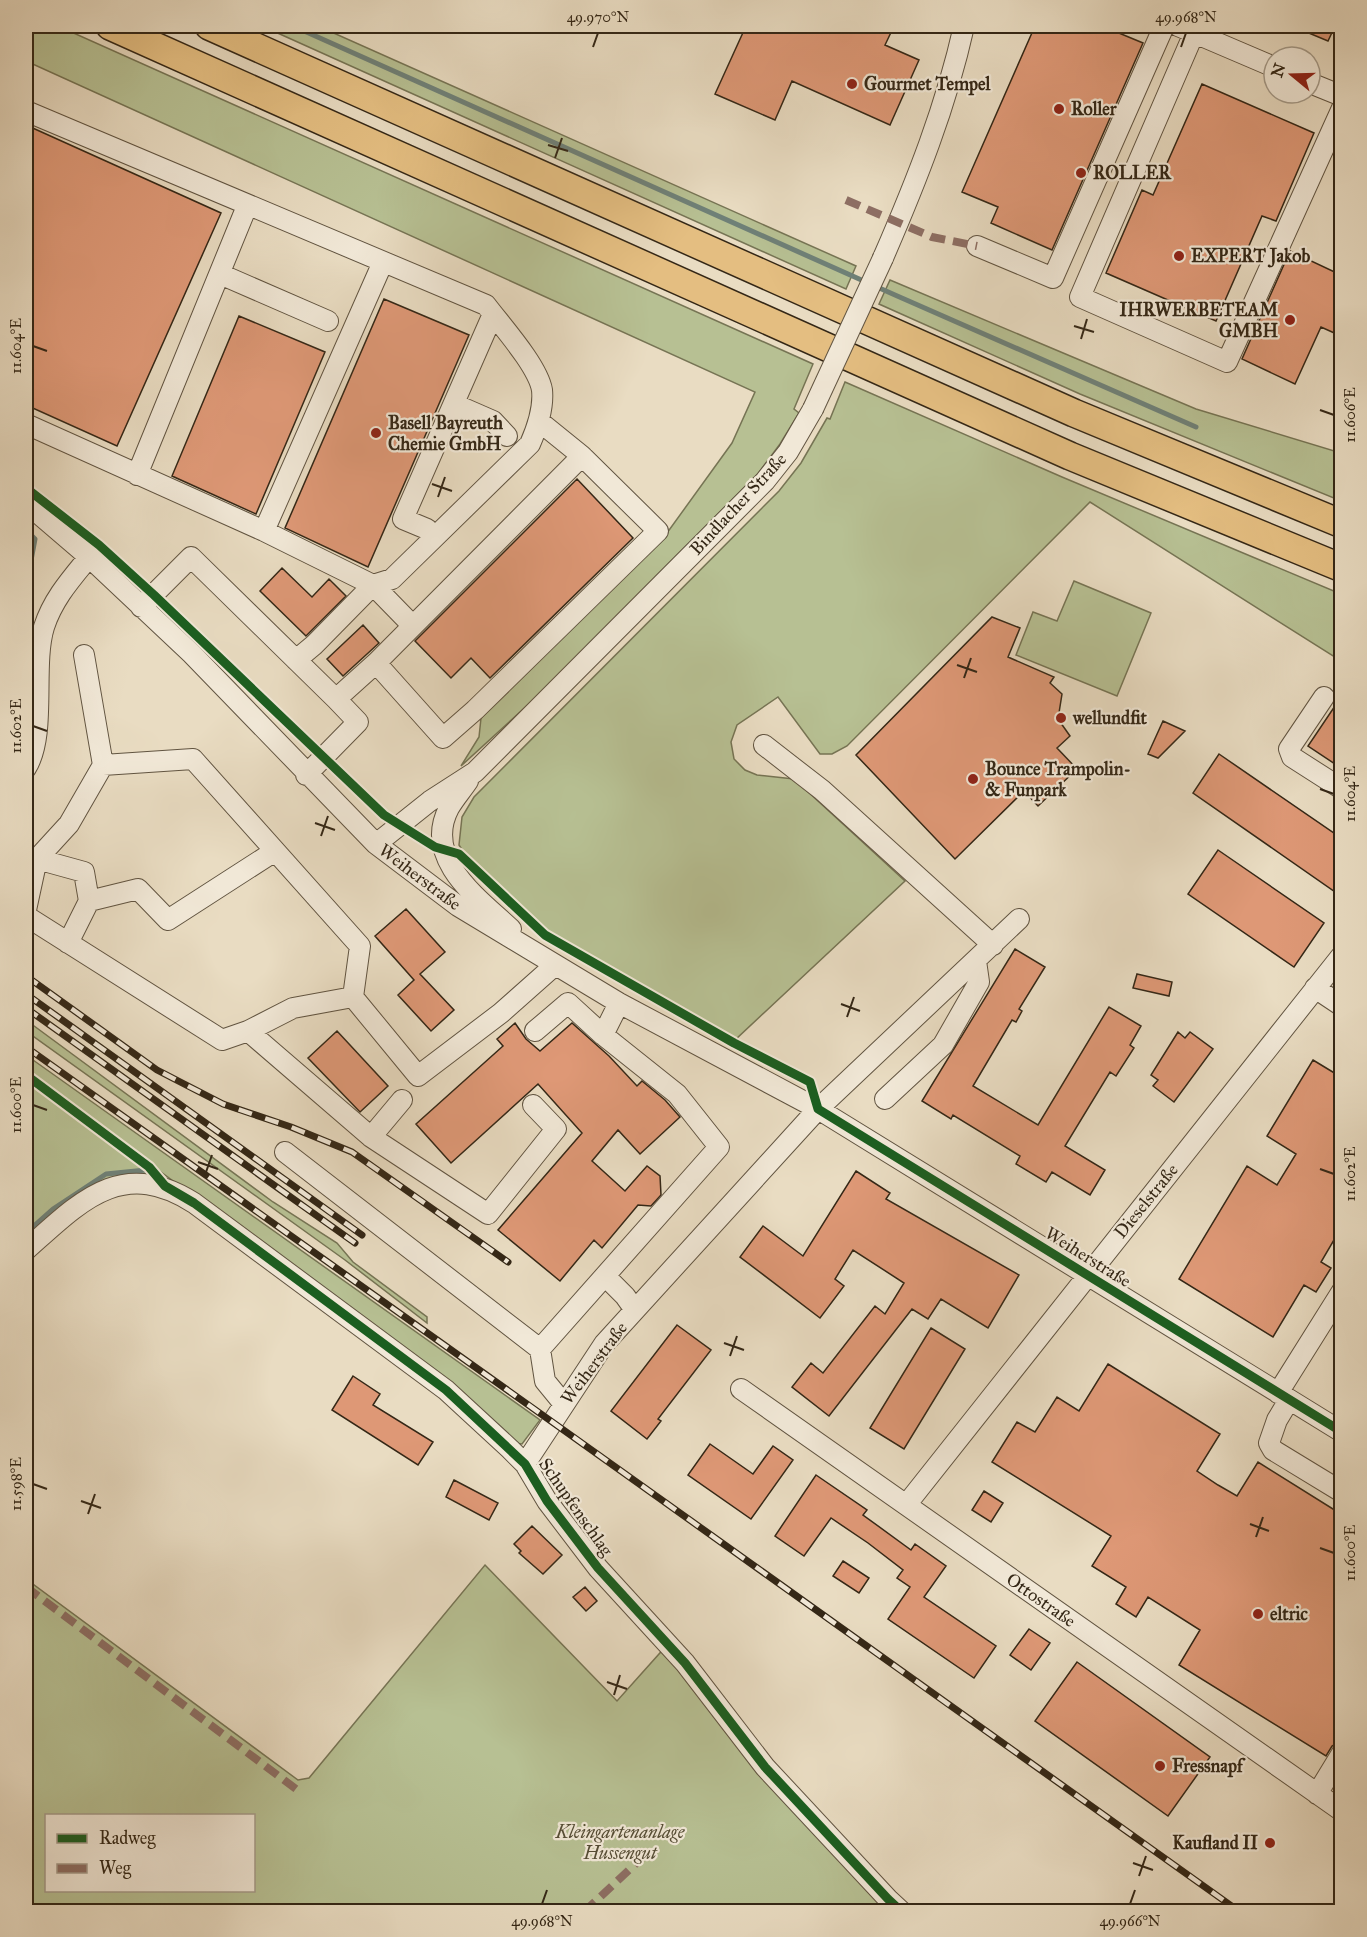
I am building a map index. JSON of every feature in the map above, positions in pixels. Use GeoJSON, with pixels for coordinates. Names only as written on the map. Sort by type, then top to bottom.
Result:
{"type":"FeatureCollection","features":[{"type":"Feature","properties":{"kind":"highway"},"geometry":{"type":"LineString","coordinates":[[110,26],[1059,451],[1341,568]]}},
{"type":"Feature","properties":{"kind":"highway"},"geometry":{"type":"LineString","coordinates":[[209,26],[1074,413],[1341,524]]}},
{"type":"Feature","properties":{"kind":"street","name":"Bindlacher Straße"},"geometry":{"type":"LineString","coordinates":[[376,844],[430,801],[475,772],[734,513],[788,452],[813,409],[915,183],[941,113],[964,26]]}},
{"type":"Feature","properties":{"kind":"street"},"geometry":{"type":"LineString","coordinates":[[977,246],[1053,278],[1094,175],[1164,26]]}},
{"type":"Feature","properties":{"kind":"street"},"geometry":{"type":"LineString","coordinates":[[1262,62],[1186,29],[1080,297],[1227,362],[1341,108]]}},
{"type":"Feature","properties":{"kind":"street"},"geometry":{"type":"LineString","coordinates":[[1322,88],[1341,96]]}},
{"type":"Feature","properties":{"kind":"street"},"geometry":{"type":"LineString","coordinates":[[26,111],[486,305],[523,352],[542,389],[540,423],[530,444],[392,579],[373,585],[314,645],[296,660]]}},
{"type":"Feature","properties":{"kind":"street"},"geometry":{"type":"LineString","coordinates":[[137,475],[247,206]]}},
{"type":"Feature","properties":{"kind":"street"},"geometry":{"type":"LineString","coordinates":[[264,531],[383,262]]}},
{"type":"Feature","properties":{"kind":"street"},"geometry":{"type":"LineString","coordinates":[[220,274],[328,321]]}},
{"type":"Feature","properties":{"kind":"street"},"geometry":{"type":"LineString","coordinates":[[427,529],[403,519],[493,314]]}},
{"type":"Feature","properties":{"kind":"street"},"geometry":{"type":"LineString","coordinates":[[454,404],[493,421],[507,436]]}},
{"type":"Feature","properties":{"kind":"street"},"geometry":{"type":"LineString","coordinates":[[376,663],[444,738],[658,531],[582,456],[540,423]]}},
{"type":"Feature","properties":{"kind":"street"},"geometry":{"type":"LineString","coordinates":[[26,424],[264,531],[373,585],[412,625]]}},
{"type":"Feature","properties":{"kind":"street"},"geometry":{"type":"LineString","coordinates":[[336,699],[376,663],[582,456]]}},
{"type":"Feature","properties":{"kind":"street","name":"Weiherstraße"},"geometry":{"type":"LineString","coordinates":[[26,503],[89,557],[192,654],[306,775],[376,844],[458,906],[619,1003],[818,1109],[1341,1432]]}},
{"type":"Feature","properties":{"kind":"street"},"geometry":{"type":"LineString","coordinates":[[26,768],[33,748],[44,628],[56,598],[89,557]]}},
{"type":"Feature","properties":{"kind":"street"},"geometry":{"type":"LineString","coordinates":[[141,607],[191,557],[336,699],[358,722],[306,775]]}},
{"type":"Feature","properties":{"kind":"street"},"geometry":{"type":"LineString","coordinates":[[26,910],[37,859],[69,824],[103,765],[84,655]]}},
{"type":"Feature","properties":{"kind":"street"},"geometry":{"type":"LineString","coordinates":[[1324,697],[1289,749],[1292,757],[1341,789]]}},
{"type":"Feature","properties":{"kind":"street"},"geometry":{"type":"LineString","coordinates":[[764,745],[822,790],[993,945]]}},
{"type":"Feature","properties":{"kind":"street"},"geometry":{"type":"LineString","coordinates":[[103,765],[193,759],[360,946],[353,997],[418,1076],[501,1013],[548,962],[461,881],[450,866],[442,833],[445,820],[449,808],[475,772]]}},
{"type":"Feature","properties":{"kind":"street"},"geometry":{"type":"LineString","coordinates":[[89,901],[138,889],[168,920],[275,851]]}},
{"type":"Feature","properties":{"kind":"street"},"geometry":{"type":"LineString","coordinates":[[37,859],[84,872],[89,901],[68,943]]}},
{"type":"Feature","properties":{"kind":"street"},"geometry":{"type":"LineString","coordinates":[[26,916],[222,1040],[248,1031],[293,1008],[353,997]]}},
{"type":"Feature","properties":{"kind":"street","name":"Weiherstraße"},"geometry":{"type":"LineString","coordinates":[[525,1464],[563,1403],[604,1344],[818,1109],[1019,919]]}},
{"type":"Feature","properties":{"kind":"street","name":"Dieselstraße"},"geometry":{"type":"LineString","coordinates":[[906,1505],[1341,955]]}},
{"type":"Feature","properties":{"kind":"street"},"geometry":{"type":"LineString","coordinates":[[885,1099],[942,1045],[979,982],[976,961]]}},
{"type":"Feature","properties":{"kind":"street"},"geometry":{"type":"LineString","coordinates":[[1315,988],[1341,1006]]}},
{"type":"Feature","properties":{"kind":"street"},"geometry":{"type":"LineString","coordinates":[[535,1031],[568,1003],[603,1035],[677,1094],[718,1147],[606,1277],[540,1349]]}},
{"type":"Feature","properties":{"kind":"street"},"geometry":{"type":"LineString","coordinates":[[603,1035],[619,1003]]}},
{"type":"Feature","properties":{"kind":"street"},"geometry":{"type":"LineString","coordinates":[[248,1031],[372,1137],[488,1214],[556,1129],[533,1105]]}},
{"type":"Feature","properties":{"kind":"street"},"geometry":{"type":"LineString","coordinates":[[372,1137],[402,1100]]}},
{"type":"Feature","properties":{"kind":"street"},"geometry":{"type":"LineString","coordinates":[[285,1152],[540,1349],[545,1381],[563,1403]]}},
{"type":"Feature","properties":{"kind":"street","name":"Schupfenschlag"},"geometry":{"type":"LineString","coordinates":[[26,1250],[91,1196],[112,1187],[134,1182],[173,1190],[446,1390],[525,1464],[553,1510],[598,1568],[686,1663],[765,1767],[888,1899],[902,1911]]}},
{"type":"Feature","properties":{"kind":"street"},"geometry":{"type":"LineString","coordinates":[[606,1277],[635,1310]]}},
{"type":"Feature","properties":{"kind":"street"},"geometry":{"type":"LineString","coordinates":[[1341,1291],[1284,1396],[1269,1443],[1273,1450],[1341,1492]]}},
{"type":"Feature","properties":{"kind":"street","name":"Ottostraße"},"geometry":{"type":"LineString","coordinates":[[741,1389],[1341,1811]]}},
{"type":"Feature","properties":{"kind":"street"},"geometry":{"type":"LineString","coordinates":[[1317,1794],[1341,1753]]}},
{"type":"Feature","properties":{"kind":"green space"},"geometry":{"type":"Polygon","coordinates":[[[26,26],[58,26],[813,364],[794,409],[799,413],[757,475],[531,702],[461,766],[479,737],[481,718],[667,533],[732,443],[755,392],[26,61],[26,26]]]}},
{"type":"Feature","properties":{"kind":"green space"},"geometry":{"type":"Polygon","coordinates":[[[262,26],[318,26],[856,266],[846,289],[262,26]]]}},
{"type":"Feature","properties":{"kind":"green space"},"geometry":{"type":"Polygon","coordinates":[[[890,280],[1196,409],[1341,453],[1341,501],[1080,394],[879,304],[890,280]]]}},
{"type":"Feature","properties":{"kind":"green space"},"geometry":{"type":"Polygon","coordinates":[[[845,382],[1062,477],[1341,594],[1341,661],[1090,502],[847,746],[832,754],[820,754],[778,697],[737,725],[731,742],[734,759],[745,770],[757,775],[794,779],[905,881],[736,1039],[548,931],[470,862],[459,845],[462,817],[474,797],[779,491],[801,463],[827,418],[830,419],[845,382]]]}},
{"type":"Feature","properties":{"kind":"green space"},"geometry":{"type":"Polygon","coordinates":[[[1074,581],[1151,613],[1117,696],[1016,655],[1033,612],[1057,621],[1074,581]]]}},
{"type":"Feature","properties":{"kind":"green space"},"geometry":{"type":"Polygon","coordinates":[[[26,1020],[273,1202],[337,1243],[353,1262],[427,1317],[427,1323],[345,1260],[26,1031],[26,1020]]]}},
{"type":"Feature","properties":{"kind":"green space"},"geometry":{"type":"Polygon","coordinates":[[[26,1055],[540,1420],[522,1444],[514,1443],[331,1298],[26,1072],[26,1055]]]}},
{"type":"Feature","properties":{"kind":"green space"},"geometry":{"type":"Polygon","coordinates":[[[26,1078],[146,1170],[148,1176],[26,1242],[26,1078]]]}},
{"type":"Feature","properties":{"kind":"green space","name":"Kleingartenanlage Hussengut"},"geometry":{"type":"Polygon","coordinates":[[[485,1565],[617,1701],[668,1644],[902,1911],[26,1911],[26,1579],[298,1780],[309,1778],[485,1565]]]}},
{"type":"Feature","properties":{"kind":"building"},"geometry":{"type":"Polygon","coordinates":[[[746,26],[894,26],[885,45],[919,60],[890,125],[792,81],[775,120],[715,94],[746,26]]]}},
{"type":"Feature","properties":{"kind":"building","name":"Roller"},"geometry":{"type":"Polygon","coordinates":[[[1035,26],[1102,26],[1143,43],[1052,250],[991,223],[998,207],[962,192],[1035,26]]]}},
{"type":"Feature","properties":{"kind":"building"},"geometry":{"type":"Polygon","coordinates":[[[1292,26],[1335,26],[1328,41],[1292,26]]]}},
{"type":"Feature","properties":{"kind":"building"},"geometry":{"type":"Polygon","coordinates":[[[1202,84],[1314,133],[1276,221],[1262,216],[1216,321],[1106,273],[1142,190],[1153,195],[1202,84]]]}},
{"type":"Feature","properties":{"kind":"building"},"geometry":{"type":"Polygon","coordinates":[[[26,125],[221,213],[117,446],[26,405],[26,125]]]}},
{"type":"Feature","properties":{"kind":"building","name":"IHRWERBETEAM GMBH"},"geometry":{"type":"Polygon","coordinates":[[[1290,251],[1341,275],[1341,336],[1321,327],[1295,384],[1242,359],[1290,251]]]}},
{"type":"Feature","properties":{"kind":"building","name":"Basell Bayreuth Chemie GmbH"},"geometry":{"type":"Polygon","coordinates":[[[384,299],[469,335],[368,567],[285,528],[384,299]]]}},
{"type":"Feature","properties":{"kind":"building"},"geometry":{"type":"Polygon","coordinates":[[[239,316],[325,352],[256,514],[172,476],[239,316]]]}},
{"type":"Feature","properties":{"kind":"building"},"geometry":{"type":"Polygon","coordinates":[[[577,479],[633,538],[490,678],[471,658],[451,678],[415,641],[577,479]]]}},
{"type":"Feature","properties":{"kind":"building"},"geometry":{"type":"Polygon","coordinates":[[[282,568],[312,597],[329,579],[346,596],[306,636],[260,591],[282,568]]]}},
{"type":"Feature","properties":{"kind":"building"},"geometry":{"type":"Polygon","coordinates":[[[992,617],[1020,628],[1008,657],[1054,677],[1050,683],[1062,694],[1058,719],[1070,736],[1057,748],[1077,769],[1038,806],[1024,791],[955,859],[856,755],[992,617]]]}},
{"type":"Feature","properties":{"kind":"building"},"geometry":{"type":"Polygon","coordinates":[[[363,625],[379,643],[343,676],[327,659],[363,625]]]}},
{"type":"Feature","properties":{"kind":"building"},"geometry":{"type":"Polygon","coordinates":[[[1341,697],[1341,768],[1308,746],[1341,697]]]}},
{"type":"Feature","properties":{"kind":"building"},"geometry":{"type":"Polygon","coordinates":[[[1163,721],[1185,731],[1158,758],[1148,754],[1163,721]]]}},
{"type":"Feature","properties":{"kind":"building"},"geometry":{"type":"Polygon","coordinates":[[[1219,754],[1341,838],[1341,896],[1193,793],[1219,754]]]}},
{"type":"Feature","properties":{"kind":"building"},"geometry":{"type":"Polygon","coordinates":[[[1218,850],[1324,923],[1294,967],[1188,894],[1218,850]]]}},
{"type":"Feature","properties":{"kind":"building"},"geometry":{"type":"Polygon","coordinates":[[[406,909],[445,952],[420,974],[454,1010],[431,1031],[398,995],[414,980],[375,936],[406,909]]]}},
{"type":"Feature","properties":{"kind":"building"},"geometry":{"type":"Polygon","coordinates":[[[1015,949],[1045,967],[1019,1009],[1022,1011],[1016,1022],[1012,1020],[973,1086],[1038,1125],[1109,1007],[1141,1026],[1130,1045],[1134,1048],[1116,1076],[1110,1072],[1065,1146],[1105,1170],[1090,1195],[1052,1172],[1046,1182],[1016,1164],[1020,1156],[953,1115],[951,1119],[922,1101],[1015,949]]]}},
{"type":"Feature","properties":{"kind":"building"},"geometry":{"type":"Polygon","coordinates":[[[1137,974],[1172,982],[1169,996],[1133,988],[1137,974]]]}},
{"type":"Feature","properties":{"kind":"building"},"geometry":{"type":"Polygon","coordinates":[[[515,1023],[526,1039],[540,1051],[572,1023],[609,1056],[637,1086],[642,1081],[665,1100],[680,1117],[640,1154],[618,1130],[592,1161],[625,1191],[647,1166],[660,1176],[661,1195],[651,1206],[638,1205],[602,1248],[594,1240],[560,1281],[498,1230],[582,1133],[538,1084],[451,1163],[416,1124],[503,1046],[497,1039],[515,1023]]]}},
{"type":"Feature","properties":{"kind":"building"},"geometry":{"type":"Polygon","coordinates":[[[337,1031],[388,1086],[360,1112],[308,1058],[337,1031]]]}},
{"type":"Feature","properties":{"kind":"building"},"geometry":{"type":"Polygon","coordinates":[[[1178,1032],[1185,1038],[1190,1032],[1213,1049],[1174,1102],[1153,1086],[1158,1080],[1151,1075],[1178,1032]]]}},
{"type":"Feature","properties":{"kind":"building"},"geometry":{"type":"Polygon","coordinates":[[[1313,1060],[1341,1077],[1341,1228],[1321,1262],[1331,1268],[1316,1292],[1304,1285],[1273,1337],[1179,1279],[1247,1166],[1277,1185],[1296,1154],[1267,1136],[1313,1060]]]}},
{"type":"Feature","properties":{"kind":"building"},"geometry":{"type":"Polygon","coordinates":[[[856,1171],[890,1193],[886,1199],[1019,1275],[988,1328],[941,1299],[928,1319],[912,1309],[829,1416],[792,1387],[811,1363],[823,1373],[875,1306],[885,1314],[904,1283],[853,1250],[835,1279],[844,1286],[820,1318],[740,1257],[763,1226],[803,1256],[856,1171]]]}},
{"type":"Feature","properties":{"kind":"building"},"geometry":{"type":"Polygon","coordinates":[[[677,1325],[711,1350],[658,1419],[661,1421],[647,1439],[611,1411],[677,1325]]]}},
{"type":"Feature","properties":{"kind":"building"},"geometry":{"type":"Polygon","coordinates":[[[931,1328],[965,1349],[904,1449],[870,1428],[931,1328]]]}},
{"type":"Feature","properties":{"kind":"building"},"geometry":{"type":"Polygon","coordinates":[[[1108,1364],[1220,1434],[1197,1471],[1218,1485],[1237,1496],[1258,1462],[1341,1514],[1341,1741],[1332,1746],[1326,1756],[1179,1665],[1200,1630],[1148,1597],[1136,1617],[1116,1604],[1126,1587],[1092,1566],[1111,1536],[992,1462],[1017,1422],[1035,1432],[1057,1397],[1079,1411],[1108,1364]]]}},
{"type":"Feature","properties":{"kind":"building"},"geometry":{"type":"Polygon","coordinates":[[[353,1376],[380,1394],[373,1405],[433,1442],[418,1465],[332,1410],[353,1376]]]}},
{"type":"Feature","properties":{"kind":"building"},"geometry":{"type":"Polygon","coordinates":[[[710,1444],[753,1474],[773,1446],[793,1460],[751,1519],[688,1475],[710,1444]]]}},
{"type":"Feature","properties":{"kind":"building"},"geometry":{"type":"Polygon","coordinates":[[[816,1475],[867,1510],[863,1515],[911,1550],[915,1544],[946,1566],[924,1597],[996,1646],[974,1678],[888,1619],[910,1587],[897,1578],[903,1570],[868,1543],[831,1518],[804,1556],[775,1536],[816,1475]]]}},
{"type":"Feature","properties":{"kind":"building"},"geometry":{"type":"Polygon","coordinates":[[[454,1480],[498,1503],[489,1520],[446,1497],[454,1480]]]}},
{"type":"Feature","properties":{"kind":"building"},"geometry":{"type":"Polygon","coordinates":[[[984,1491],[1003,1503],[991,1522],[972,1510],[984,1491]]]}},
{"type":"Feature","properties":{"kind":"building"},"geometry":{"type":"Polygon","coordinates":[[[532,1526],[562,1555],[543,1574],[519,1553],[521,1551],[514,1544],[532,1526]]]}},
{"type":"Feature","properties":{"kind":"building"},"geometry":{"type":"Polygon","coordinates":[[[843,1561],[869,1578],[859,1593],[833,1576],[843,1561]]]}},
{"type":"Feature","properties":{"kind":"building"},"geometry":{"type":"Polygon","coordinates":[[[585,1587],[597,1601],[586,1611],[573,1597],[585,1587]]]}},
{"type":"Feature","properties":{"kind":"building"},"geometry":{"type":"Polygon","coordinates":[[[1029,1629],[1050,1643],[1031,1670],[1010,1655],[1029,1629]]]}},
{"type":"Feature","properties":{"kind":"building"},"geometry":{"type":"Polygon","coordinates":[[[1077,1662],[1210,1757],[1168,1816],[1035,1721],[1077,1662]]]}},
{"type":"Feature","properties":{"kind":"waterway"},"geometry":{"type":"LineString","coordinates":[[293,26],[1196,427]]}},
{"type":"Feature","properties":{"kind":"waterway"},"geometry":{"type":"LineString","coordinates":[[26,530],[35,539],[26,587]]}},
{"type":"Feature","properties":{"kind":"waterway"},"geometry":{"type":"LineString","coordinates":[[26,1233],[53,1209],[106,1174],[146,1170]]}},
{"type":"Feature","properties":{"kind":"railway"},"geometry":{"type":"LineString","coordinates":[[26,976],[157,1070],[223,1104],[291,1127],[352,1152],[508,1262]]}},
{"type":"Feature","properties":{"kind":"railway"},"geometry":{"type":"LineString","coordinates":[[26,994],[362,1235]]}},
{"type":"Feature","properties":{"kind":"railway"},"geometry":{"type":"LineString","coordinates":[[26,1008],[355,1243]]}},
{"type":"Feature","properties":{"kind":"railway"},"geometry":{"type":"LineString","coordinates":[[26,1047],[1240,1912]]}},
{"type":"Feature","properties":{"kind":"marked path"},"geometry":{"type":"LineString","coordinates":[[846,200],[932,237],[977,246]]}},
{"type":"Feature","properties":{"kind":"marked path"},"geometry":{"type":"LineString","coordinates":[[26,1587],[296,1789]]}},
{"type":"Feature","properties":{"kind":"marked path"},"geometry":{"type":"LineString","coordinates":[[584,1912],[644,1856]]}},
{"type":"Feature","properties":{"kind":"cycle path"},"geometry":{"type":"LineString","coordinates":[[26,488],[99,545],[154,595],[384,815],[435,847],[459,854],[545,935],[734,1043],[810,1082],[818,1109],[1342,1432]]}},
{"type":"Feature","properties":{"kind":"cycle path"},"geometry":{"type":"LineString","coordinates":[[26,1075],[149,1167],[165,1186],[194,1203],[446,1390],[525,1464],[547,1501],[598,1568],[685,1663],[765,1767],[902,1912]]}},
{"type":"Feature","properties":{"kind":"place","name":"Gourmet Tempel"},"geometry":{"type":"Point","coordinates":[852,84]}},
{"type":"Feature","properties":{"kind":"place","name":"Roller"},"geometry":{"type":"Point","coordinates":[1059,109]}},
{"type":"Feature","properties":{"kind":"place","name":"ROLLER"},"geometry":{"type":"Point","coordinates":[1081,173]}},
{"type":"Feature","properties":{"kind":"place","name":"EXPERT Jakob"},"geometry":{"type":"Point","coordinates":[1179,256]}},
{"type":"Feature","properties":{"kind":"place","name":"IHRWERBETEAM GMBH"},"geometry":{"type":"Point","coordinates":[1290,320]}},
{"type":"Feature","properties":{"kind":"place","name":"Basell Bayreuth Chemie GmbH"},"geometry":{"type":"Point","coordinates":[376,433]}},
{"type":"Feature","properties":{"kind":"place","name":"wellundfit"},"geometry":{"type":"Point","coordinates":[1061,718]}},
{"type":"Feature","properties":{"kind":"place","name":"Bounce Trampolin- & Funpark"},"geometry":{"type":"Point","coordinates":[973,779]}},
{"type":"Feature","properties":{"kind":"place","name":"eltric"},"geometry":{"type":"Point","coordinates":[1258,1614]}},
{"type":"Feature","properties":{"kind":"place","name":"Fressnapf"},"geometry":{"type":"Point","coordinates":[1160,1766]}},
{"type":"Feature","properties":{"kind":"place","name":"Kaufland II"},"geometry":{"type":"Point","coordinates":[1270,1843]}}]}
